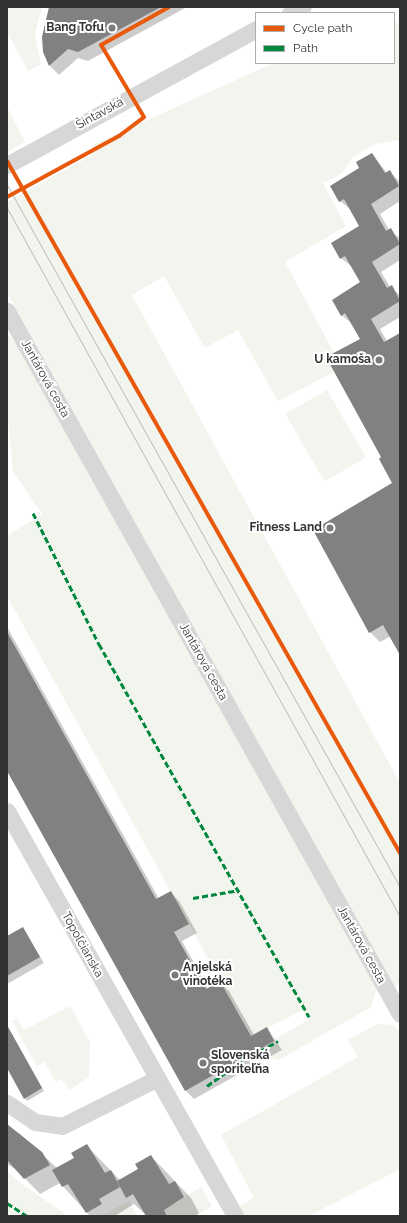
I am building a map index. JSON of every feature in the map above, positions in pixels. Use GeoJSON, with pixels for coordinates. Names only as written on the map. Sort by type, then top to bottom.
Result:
{"type":"FeatureCollection","features":[{"type":"Feature","properties":{"kind":"street"},"geometry":{"type":"LineString","coordinates":[[292,12],[303,7]]}},
{"type":"Feature","properties":{"kind":"street","name":"Šintavská"},"geometry":{"type":"LineString","coordinates":[[7,165],[255,30]]}},
{"type":"Feature","properties":{"kind":"street","name":"Jantárová cesta"},"geometry":{"type":"LineString","coordinates":[[7,311],[400,1014]]}},
{"type":"Feature","properties":{"kind":"street","name":"Topoľčianska"},"geometry":{"type":"LineString","coordinates":[[7,811],[156,1079],[235,1216]]}},
{"type":"Feature","properties":{"kind":"street"},"geometry":{"type":"LineString","coordinates":[[7,1103],[35,1122],[62,1126],[156,1079]]}},
{"type":"Feature","properties":{"kind":"shaded area"},"geometry":{"type":"Polygon","coordinates":[[[7,7],[42,7],[35,34],[41,64],[28,71],[7,32],[7,7]]]}},
{"type":"Feature","properties":{"kind":"shaded area"},"geometry":{"type":"Polygon","coordinates":[[[395,22],[400,25],[400,140],[375,144],[353,157],[342,173],[323,183],[346,226],[285,262],[334,353],[326,358],[334,372],[278,401],[238,330],[205,348],[164,276],[132,295],[400,783],[400,983],[394,987],[7,292],[7,202],[92,155],[92,145],[272,64],[395,64],[395,22]]]}},
{"type":"Feature","properties":{"kind":"shaded area"},"geometry":{"type":"Polygon","coordinates":[[[7,107],[25,142],[7,152],[7,107]]]}},
{"type":"Feature","properties":{"kind":"shaded area"},"geometry":{"type":"Polygon","coordinates":[[[7,333],[27,359],[377,987],[371,1007],[279,1060],[266,1057],[257,1050],[308,1020],[303,1010],[251,1036],[235,1006],[220,1014],[230,998],[7,596],[7,536],[42,514],[13,471],[7,412],[7,333]]]}},
{"type":"Feature","properties":{"kind":"shaded area"},"geometry":{"type":"Polygon","coordinates":[[[327,390],[366,458],[324,482],[285,414],[327,390]]]}},
{"type":"Feature","properties":{"kind":"shaded area"},"geometry":{"type":"Polygon","coordinates":[[[70,1006],[90,1042],[89,1077],[69,1090],[62,1079],[56,1082],[44,1062],[37,1066],[12,1021],[17,1019],[24,1030],[70,1006]]]}},
{"type":"Feature","properties":{"kind":"shaded area"},"geometry":{"type":"Polygon","coordinates":[[[377,1024],[393,1025],[400,1031],[400,1169],[309,1216],[243,1216],[238,1207],[254,1198],[221,1135],[358,1057],[348,1040],[377,1024]]]}},
{"type":"Feature","properties":{"kind":"shaded area"},"geometry":{"type":"Polygon","coordinates":[[[7,1171],[23,1185],[68,1216],[7,1216],[7,1171]]]}},
{"type":"Feature","properties":{"kind":"shaded area"},"geometry":{"type":"Polygon","coordinates":[[[201,1187],[212,1206],[196,1216],[168,1216],[164,1209],[201,1187]]]}},
{"type":"Feature","properties":{"kind":"shaded area"},"geometry":{"type":"Polygon","coordinates":[[[129,1201],[137,1216],[101,1216],[129,1201]]]}},
{"type":"Feature","properties":{"kind":"building"},"geometry":{"type":"Polygon","coordinates":[[[49,7],[161,7],[78,52],[68,49],[49,66],[43,52],[42,37],[49,7]]]}},
{"type":"Feature","properties":{"kind":"building"},"geometry":{"type":"Polygon","coordinates":[[[372,153],[385,173],[390,170],[399,186],[371,204],[386,231],[391,228],[400,244],[372,262],[387,288],[392,285],[400,301],[371,319],[384,342],[400,333],[400,655],[383,625],[369,633],[313,530],[392,483],[379,459],[381,457],[326,357],[360,339],[345,313],[341,316],[332,300],[360,282],[345,256],[340,259],[331,243],[359,226],[344,199],[339,202],[330,186],[359,168],[356,162],[372,153]]]}},
{"type":"Feature","properties":{"kind":"building"},"geometry":{"type":"Polygon","coordinates":[[[7,632],[156,899],[171,891],[189,924],[174,932],[206,989],[220,981],[251,1036],[267,1027],[274,1041],[185,1091],[7,771],[7,632]]]}},
{"type":"Feature","properties":{"kind":"building"},"geometry":{"type":"Polygon","coordinates":[[[23,927],[40,957],[7,976],[7,936],[23,927]]]}},
{"type":"Feature","properties":{"kind":"building"},"geometry":{"type":"Polygon","coordinates":[[[7,1025],[42,1088],[24,1099],[7,1068],[7,1025]]]}},
{"type":"Feature","properties":{"kind":"building"},"geometry":{"type":"Polygon","coordinates":[[[7,1124],[42,1152],[50,1165],[24,1179],[7,1160],[7,1124]]]}},
{"type":"Feature","properties":{"kind":"building"},"geometry":{"type":"Polygon","coordinates":[[[87,1144],[105,1173],[111,1170],[120,1187],[99,1199],[102,1204],[86,1213],[68,1184],[62,1187],[52,1170],[74,1158],[71,1153],[87,1144]]]}},
{"type":"Feature","properties":{"kind":"building"},"geometry":{"type":"Polygon","coordinates":[[[151,1155],[169,1184],[175,1181],[184,1197],[164,1210],[167,1216],[146,1216],[133,1194],[126,1198],[117,1181],[138,1169],[135,1164],[151,1155]]]}},
{"type":"Feature","properties":{"kind":"tram line"},"geometry":{"type":"LineString","coordinates":[[7,185],[400,887]]}},
{"type":"Feature","properties":{"kind":"tram line"},"geometry":{"type":"LineString","coordinates":[[7,208],[400,917]]}},
{"type":"Feature","properties":{"kind":"marked path"},"geometry":{"type":"LineString","coordinates":[[33,513],[99,644],[309,1017]]}},
{"type":"Feature","properties":{"kind":"marked path"},"geometry":{"type":"LineString","coordinates":[[193,898],[239,890]]}},
{"type":"Feature","properties":{"kind":"marked path"},"geometry":{"type":"LineString","coordinates":[[207,1086],[237,1064],[278,1041]]}},
{"type":"Feature","properties":{"kind":"marked path"},"geometry":{"type":"LineString","coordinates":[[7,1203],[27,1216]]}},
{"type":"Feature","properties":{"kind":"cycle path"},"geometry":{"type":"LineString","coordinates":[[7,197],[119,136],[144,117],[101,45],[169,7]]}},
{"type":"Feature","properties":{"kind":"cycle path"},"geometry":{"type":"LineString","coordinates":[[7,161],[400,853]]}},
{"type":"Feature","properties":{"kind":"place","name":"Bang Tofu"},"geometry":{"type":"Point","coordinates":[112,28]}},
{"type":"Feature","properties":{"kind":"place","name":"U kamoša"},"geometry":{"type":"Point","coordinates":[379,360]}},
{"type":"Feature","properties":{"kind":"place","name":"Fitness Land"},"geometry":{"type":"Point","coordinates":[330,528]}},
{"type":"Feature","properties":{"kind":"place","name":"Anjelská vinotéka"},"geometry":{"type":"Point","coordinates":[175,975]}},
{"type":"Feature","properties":{"kind":"place","name":"Slovenská sporiteľňa"},"geometry":{"type":"Point","coordinates":[203,1063]}}]}
